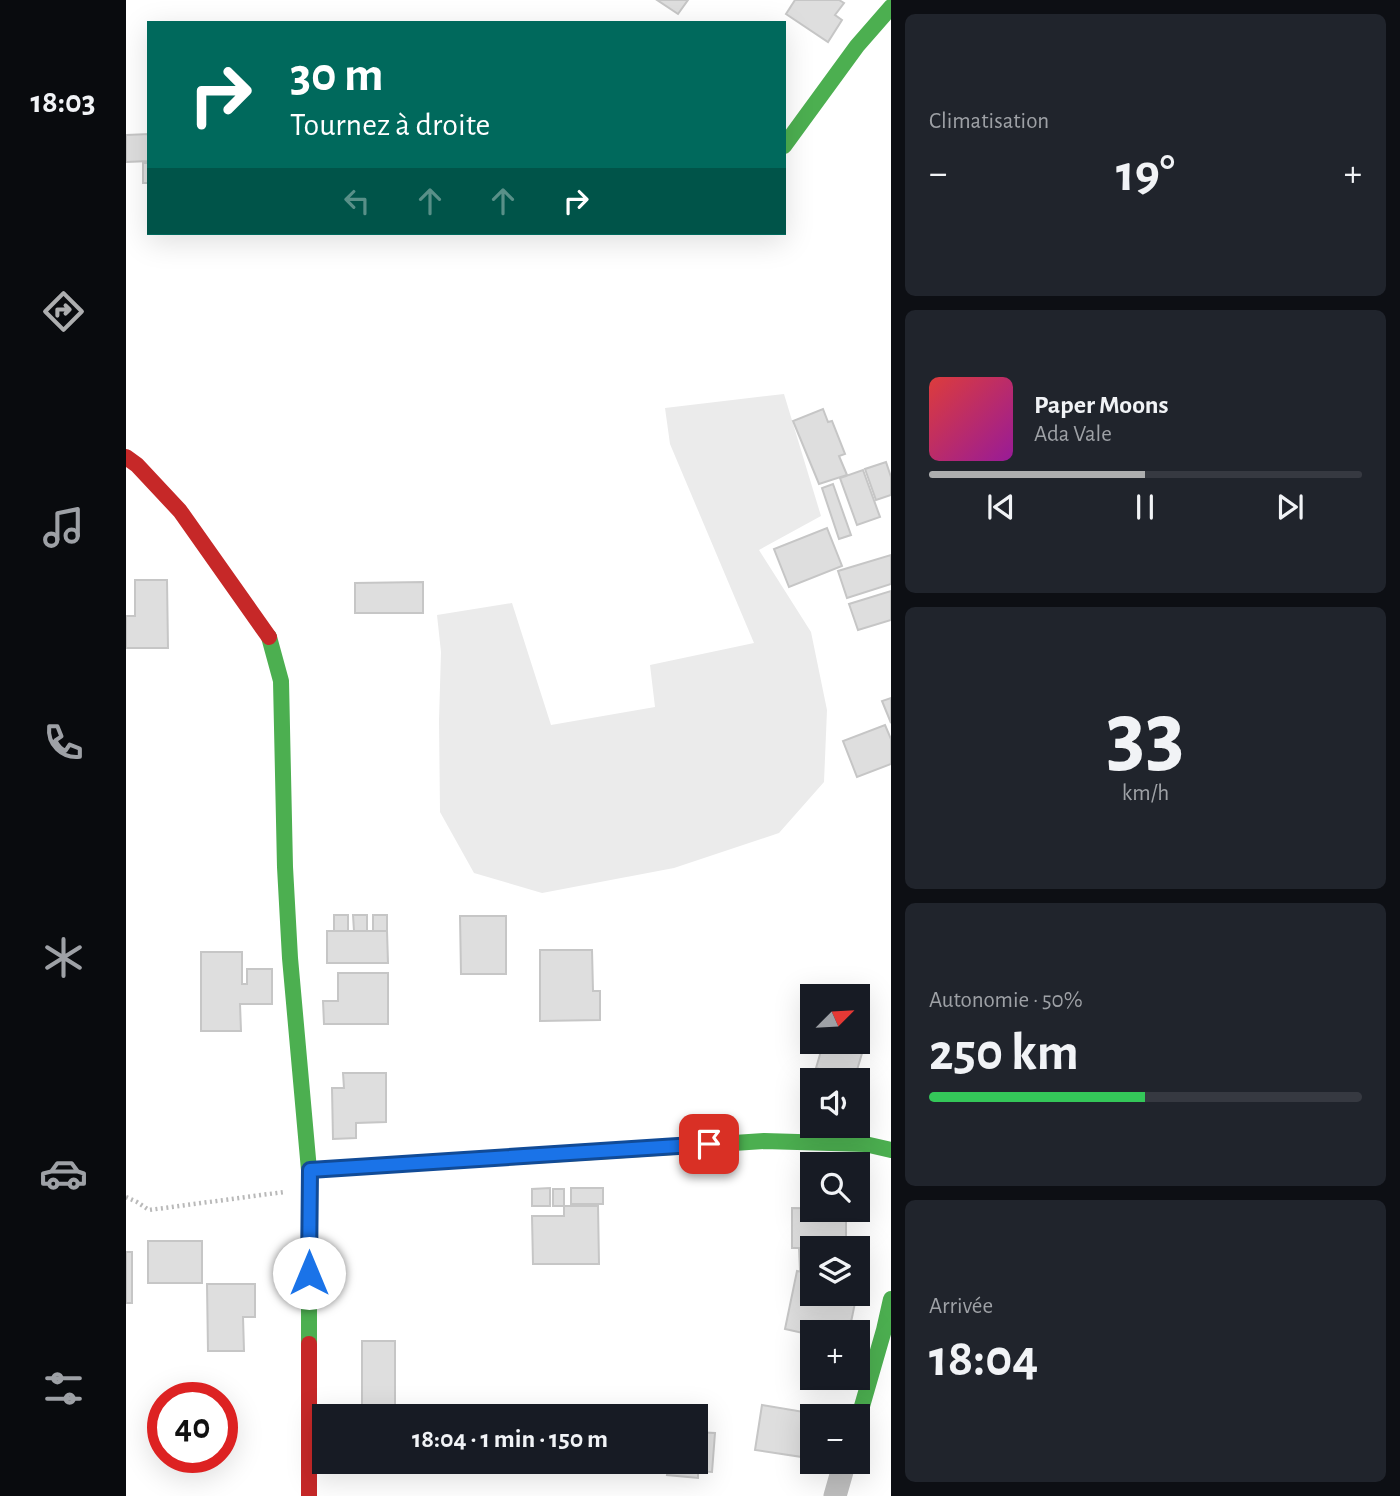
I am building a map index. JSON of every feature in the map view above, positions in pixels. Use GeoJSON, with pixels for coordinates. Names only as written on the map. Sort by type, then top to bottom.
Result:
{"type":"FeatureCollection","features":[{"type":"Feature","properties":{"kind":"street"},"geometry":{"type":"LineString","coordinates":[[786,143],[857,46],[891,6]]}},
{"type":"Feature","properties":{"kind":"street"},"geometry":{"type":"LineString","coordinates":[[126,457],[137,464],[180,512],[268,634],[281,681],[290,958],[310,1170],[309,1496]]}},
{"type":"Feature","properties":{"kind":"street"},"geometry":{"type":"LineString","coordinates":[[310,1170],[764,1141],[864,1144],[891,1150]]}},
{"type":"Feature","properties":{"kind":"street"},"geometry":{"type":"LineString","coordinates":[[863,1404],[888,1331],[891,1299]]}},
{"type":"Feature","properties":{"kind":"street"},"geometry":{"type":"LineString","coordinates":[[835,1496],[841,1474]]}},
{"type":"Feature","properties":{"kind":"path"},"geometry":{"type":"LineString","coordinates":[[126,1197],[149,1210],[309,1189]]}},
{"type":"Feature","properties":{"kind":"shaded area"},"geometry":{"type":"Polygon","coordinates":[[[784,394],[821,516],[759,550],[811,632],[827,710],[824,782],[779,833],[674,868],[542,893],[474,873],[440,812],[441,652],[437,615],[512,603],[551,725],[655,707],[650,665],[754,643],[670,444],[665,408],[784,394]]]}},
{"type":"Feature","properties":{"kind":"building"},"geometry":{"type":"Polygon","coordinates":[[[657,0],[688,0],[678,14],[657,0]]]}},
{"type":"Feature","properties":{"kind":"building"},"geometry":{"type":"Polygon","coordinates":[[[795,0],[839,0],[844,3],[835,15],[842,20],[828,42],[786,14],[795,0]]]}},
{"type":"Feature","properties":{"kind":"building"},"geometry":{"type":"Polygon","coordinates":[[[147,134],[147,161],[126,162],[126,135],[147,134]]]}},
{"type":"Feature","properties":{"kind":"building"},"geometry":{"type":"Polygon","coordinates":[[[143,163],[147,163],[147,183],[143,183],[143,163]]]}},
{"type":"Feature","properties":{"kind":"building"},"geometry":{"type":"Polygon","coordinates":[[[823,409],[828,422],[832,421],[845,454],[839,456],[847,475],[819,484],[793,421],[823,409]]]}},
{"type":"Feature","properties":{"kind":"building"},"geometry":{"type":"Polygon","coordinates":[[[886,462],[891,477],[891,495],[876,500],[865,469],[886,462]]]}},
{"type":"Feature","properties":{"kind":"building"},"geometry":{"type":"Polygon","coordinates":[[[863,470],[880,517],[857,525],[840,478],[863,470]]]}},
{"type":"Feature","properties":{"kind":"building"},"geometry":{"type":"Polygon","coordinates":[[[833,484],[851,535],[839,539],[822,488],[833,484]]]}},
{"type":"Feature","properties":{"kind":"building"},"geometry":{"type":"Polygon","coordinates":[[[827,528],[842,566],[789,587],[774,549],[827,528]]]}},
{"type":"Feature","properties":{"kind":"building"},"geometry":{"type":"Polygon","coordinates":[[[891,555],[891,584],[847,598],[838,571],[891,555]]]}},
{"type":"Feature","properties":{"kind":"building"},"geometry":{"type":"Polygon","coordinates":[[[135,580],[167,580],[168,648],[126,648],[126,616],[135,616],[135,580]]]}},
{"type":"Feature","properties":{"kind":"building"},"geometry":{"type":"Polygon","coordinates":[[[423,582],[423,613],[355,613],[355,583],[423,582]]]}},
{"type":"Feature","properties":{"kind":"building"},"geometry":{"type":"Polygon","coordinates":[[[891,591],[891,620],[858,630],[849,604],[891,591]]]}},
{"type":"Feature","properties":{"kind":"building"},"geometry":{"type":"Polygon","coordinates":[[[891,698],[891,723],[882,701],[891,698]]]}},
{"type":"Feature","properties":{"kind":"building"},"geometry":{"type":"Polygon","coordinates":[[[885,725],[891,739],[891,764],[857,777],[843,741],[885,725]]]}},
{"type":"Feature","properties":{"kind":"building"},"geometry":{"type":"Polygon","coordinates":[[[334,915],[348,915],[348,931],[334,931],[334,915]]]}},
{"type":"Feature","properties":{"kind":"building"},"geometry":{"type":"Polygon","coordinates":[[[353,915],[367,915],[367,931],[354,931],[353,915]]]}},
{"type":"Feature","properties":{"kind":"building"},"geometry":{"type":"Polygon","coordinates":[[[373,915],[387,915],[387,931],[373,931],[373,915]]]}},
{"type":"Feature","properties":{"kind":"building"},"geometry":{"type":"Polygon","coordinates":[[[460,916],[506,916],[506,974],[461,974],[460,916]]]}},
{"type":"Feature","properties":{"kind":"building"},"geometry":{"type":"Polygon","coordinates":[[[327,931],[387,931],[388,963],[327,963],[327,931]]]}},
{"type":"Feature","properties":{"kind":"building"},"geometry":{"type":"Polygon","coordinates":[[[540,950],[592,950],[593,991],[600,991],[600,1020],[540,1021],[540,950]]]}},
{"type":"Feature","properties":{"kind":"building"},"geometry":{"type":"Polygon","coordinates":[[[201,952],[242,952],[242,984],[247,984],[247,969],[272,969],[272,1004],[240,1004],[241,1031],[201,1031],[201,952]]]}},
{"type":"Feature","properties":{"kind":"building"},"geometry":{"type":"Polygon","coordinates":[[[338,973],[388,973],[388,1024],[324,1024],[323,1001],[338,1001],[338,973]]]}},
{"type":"Feature","properties":{"kind":"building"},"geometry":{"type":"Polygon","coordinates":[[[820,1054],[862,1054],[858,1068],[816,1068],[820,1054]]]}},
{"type":"Feature","properties":{"kind":"building"},"geometry":{"type":"Polygon","coordinates":[[[343,1073],[386,1073],[386,1122],[356,1123],[356,1138],[333,1139],[332,1088],[344,1088],[343,1073]]]}},
{"type":"Feature","properties":{"kind":"building"},"geometry":{"type":"Polygon","coordinates":[[[550,1188],[550,1206],[532,1206],[532,1189],[550,1188]]]}},
{"type":"Feature","properties":{"kind":"building"},"geometry":{"type":"Polygon","coordinates":[[[571,1188],[603,1188],[603,1204],[571,1204],[571,1188]]]}},
{"type":"Feature","properties":{"kind":"building"},"geometry":{"type":"Polygon","coordinates":[[[553,1189],[564,1189],[564,1206],[553,1206],[553,1189]]]}},
{"type":"Feature","properties":{"kind":"building"},"geometry":{"type":"Polygon","coordinates":[[[564,1206],[598,1206],[599,1264],[533,1264],[532,1216],[564,1216],[564,1206]]]}},
{"type":"Feature","properties":{"kind":"building"},"geometry":{"type":"Polygon","coordinates":[[[792,1208],[800,1208],[800,1222],[846,1222],[846,1236],[800,1236],[800,1248],[792,1248],[792,1208]]]}},
{"type":"Feature","properties":{"kind":"building"},"geometry":{"type":"Polygon","coordinates":[[[148,1241],[202,1241],[202,1283],[148,1283],[148,1241]]]}},
{"type":"Feature","properties":{"kind":"building"},"geometry":{"type":"Polygon","coordinates":[[[126,1252],[132,1252],[132,1303],[126,1303],[126,1252]]]}},
{"type":"Feature","properties":{"kind":"building"},"geometry":{"type":"Polygon","coordinates":[[[797,1271],[800,1272],[800,1306],[854,1306],[851,1320],[800,1320],[800,1332],[785,1329],[797,1271]]]}},
{"type":"Feature","properties":{"kind":"building"},"geometry":{"type":"Polygon","coordinates":[[[207,1284],[255,1284],[255,1317],[243,1317],[244,1351],[208,1351],[207,1284]]]}},
{"type":"Feature","properties":{"kind":"building"},"geometry":{"type":"Polygon","coordinates":[[[362,1341],[395,1341],[395,1404],[362,1404],[362,1341]]]}},
{"type":"Feature","properties":{"kind":"building"},"geometry":{"type":"Polygon","coordinates":[[[762,1405],[800,1411],[800,1457],[755,1450],[762,1405]]]}},
{"type":"Feature","properties":{"kind":"building"},"geometry":{"type":"Polygon","coordinates":[[[708,1433],[715,1433],[712,1472],[708,1472],[708,1433]]]}},
{"type":"Feature","properties":{"kind":"building"},"geometry":{"type":"Polygon","coordinates":[[[698,1474],[698,1478],[667,1475],[698,1474]]]}},
{"type":"Feature","properties":{"kind":"traffic: fast"},"geometry":{"type":"LineString","coordinates":[[786,143],[857,46],[891,7]]}},
{"type":"Feature","properties":{"kind":"traffic: fast"},"geometry":{"type":"LineString","coordinates":[[269,637],[281,681],[290,958],[309,1170],[309,1344]]}},
{"type":"Feature","properties":{"kind":"traffic: fast"},"geometry":{"type":"LineString","coordinates":[[704,1145],[764,1141],[865,1144],[891,1150]]}},
{"type":"Feature","properties":{"kind":"traffic: fast"},"geometry":{"type":"LineString","coordinates":[[863,1404],[891,1299]]}},
{"type":"Feature","properties":{"kind":"traffic: slow"},"geometry":{"type":"LineString","coordinates":[[309,1170],[704,1145]]}},
{"type":"Feature","properties":{"kind":"traffic: jam"},"geometry":{"type":"LineString","coordinates":[[126,457],[137,465],[180,511],[269,637]]}},
{"type":"Feature","properties":{"kind":"traffic: jam"},"geometry":{"type":"LineString","coordinates":[[309,1344],[309,1496]]}},
{"type":"Feature","properties":{"kind":"route"},"geometry":{"type":"LineString","coordinates":[[309,1273],[310,1170],[709,1144]]}}]}
